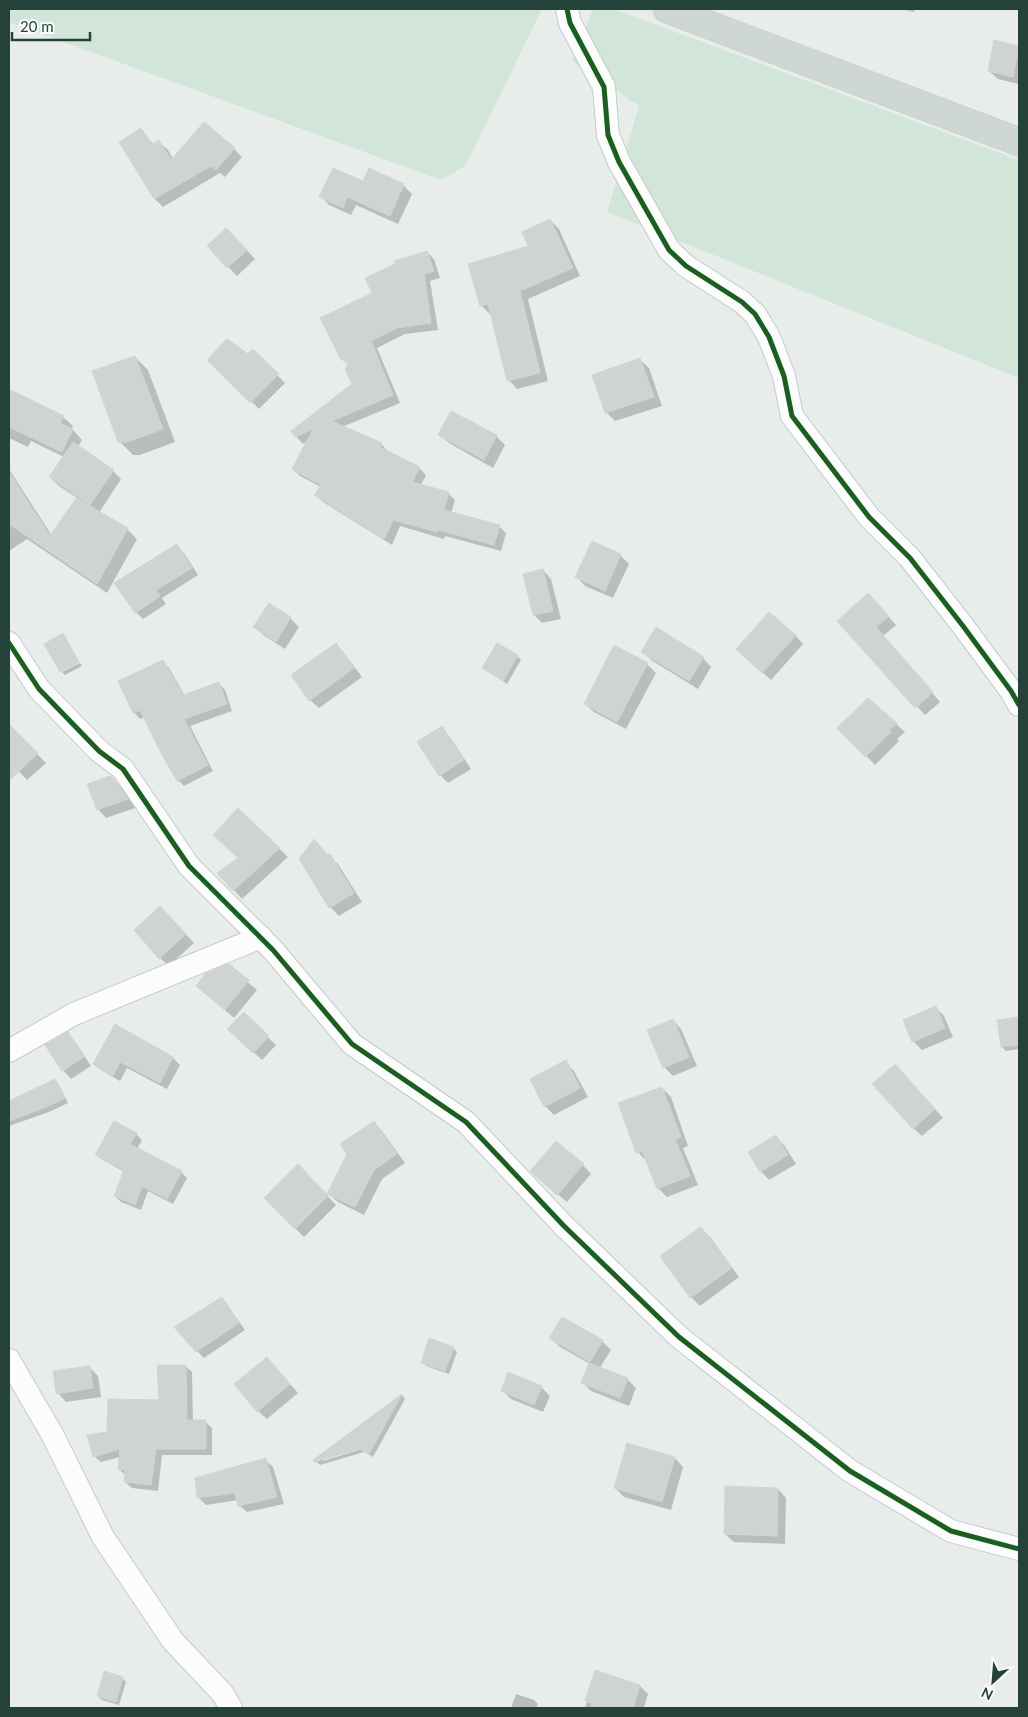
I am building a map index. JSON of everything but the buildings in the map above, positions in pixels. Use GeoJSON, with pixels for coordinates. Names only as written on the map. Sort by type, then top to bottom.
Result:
{"type":"FeatureCollection","features":[{"type":"Feature","properties":{"kind":"main road"},"geometry":{"type":"LineString","coordinates":[[668,9],[1019,142]]}},
{"type":"Feature","properties":{"kind":"street"},"geometry":{"type":"LineString","coordinates":[[568,9],[570,23],[604,87],[608,135],[619,162],[669,250],[686,266],[742,302],[755,314],[769,337],[784,376],[792,416],[869,517],[910,558],[974,640],[1019,705]]}},
{"type":"Feature","properties":{"kind":"street"},"geometry":{"type":"LineString","coordinates":[[9,643],[39,689],[99,750],[123,769],[189,866],[274,950],[352,1044],[466,1122],[564,1226],[679,1337],[850,1471],[951,1531],[1019,1549]]}},
{"type":"Feature","properties":{"kind":"street"},"geometry":{"type":"LineString","coordinates":[[9,1051],[74,1014],[261,937]]}},
{"type":"Feature","properties":{"kind":"street"},"geometry":{"type":"LineString","coordinates":[[9,1360],[52,1434],[103,1537],[173,1641],[223,1694],[231,1708]]}},
{"type":"Feature","properties":{"kind":"green space"},"geometry":{"type":"Polygon","coordinates":[[[9,9],[542,9],[466,165],[441,180],[9,22],[9,9]]]}},
{"type":"Feature","properties":{"kind":"green space"},"geometry":{"type":"Polygon","coordinates":[[[593,9],[614,9],[1019,160],[1019,378],[607,212],[639,106],[572,61],[593,9]]]}},
{"type":"Feature","properties":{"kind":"cycle path"},"geometry":{"type":"LineString","coordinates":[[567,9],[570,23],[604,87],[608,135],[619,162],[669,250],[686,266],[742,302],[755,314],[769,337],[784,376],[792,416],[869,517],[910,558],[963,626],[1011,691],[1019,705]]}},
{"type":"Feature","properties":{"kind":"cycle path"},"geometry":{"type":"LineString","coordinates":[[9,643],[39,689],[99,751],[123,769],[189,866],[273,950],[352,1044],[466,1122],[564,1226],[679,1337],[850,1471],[951,1531],[1019,1549]]}}]}
